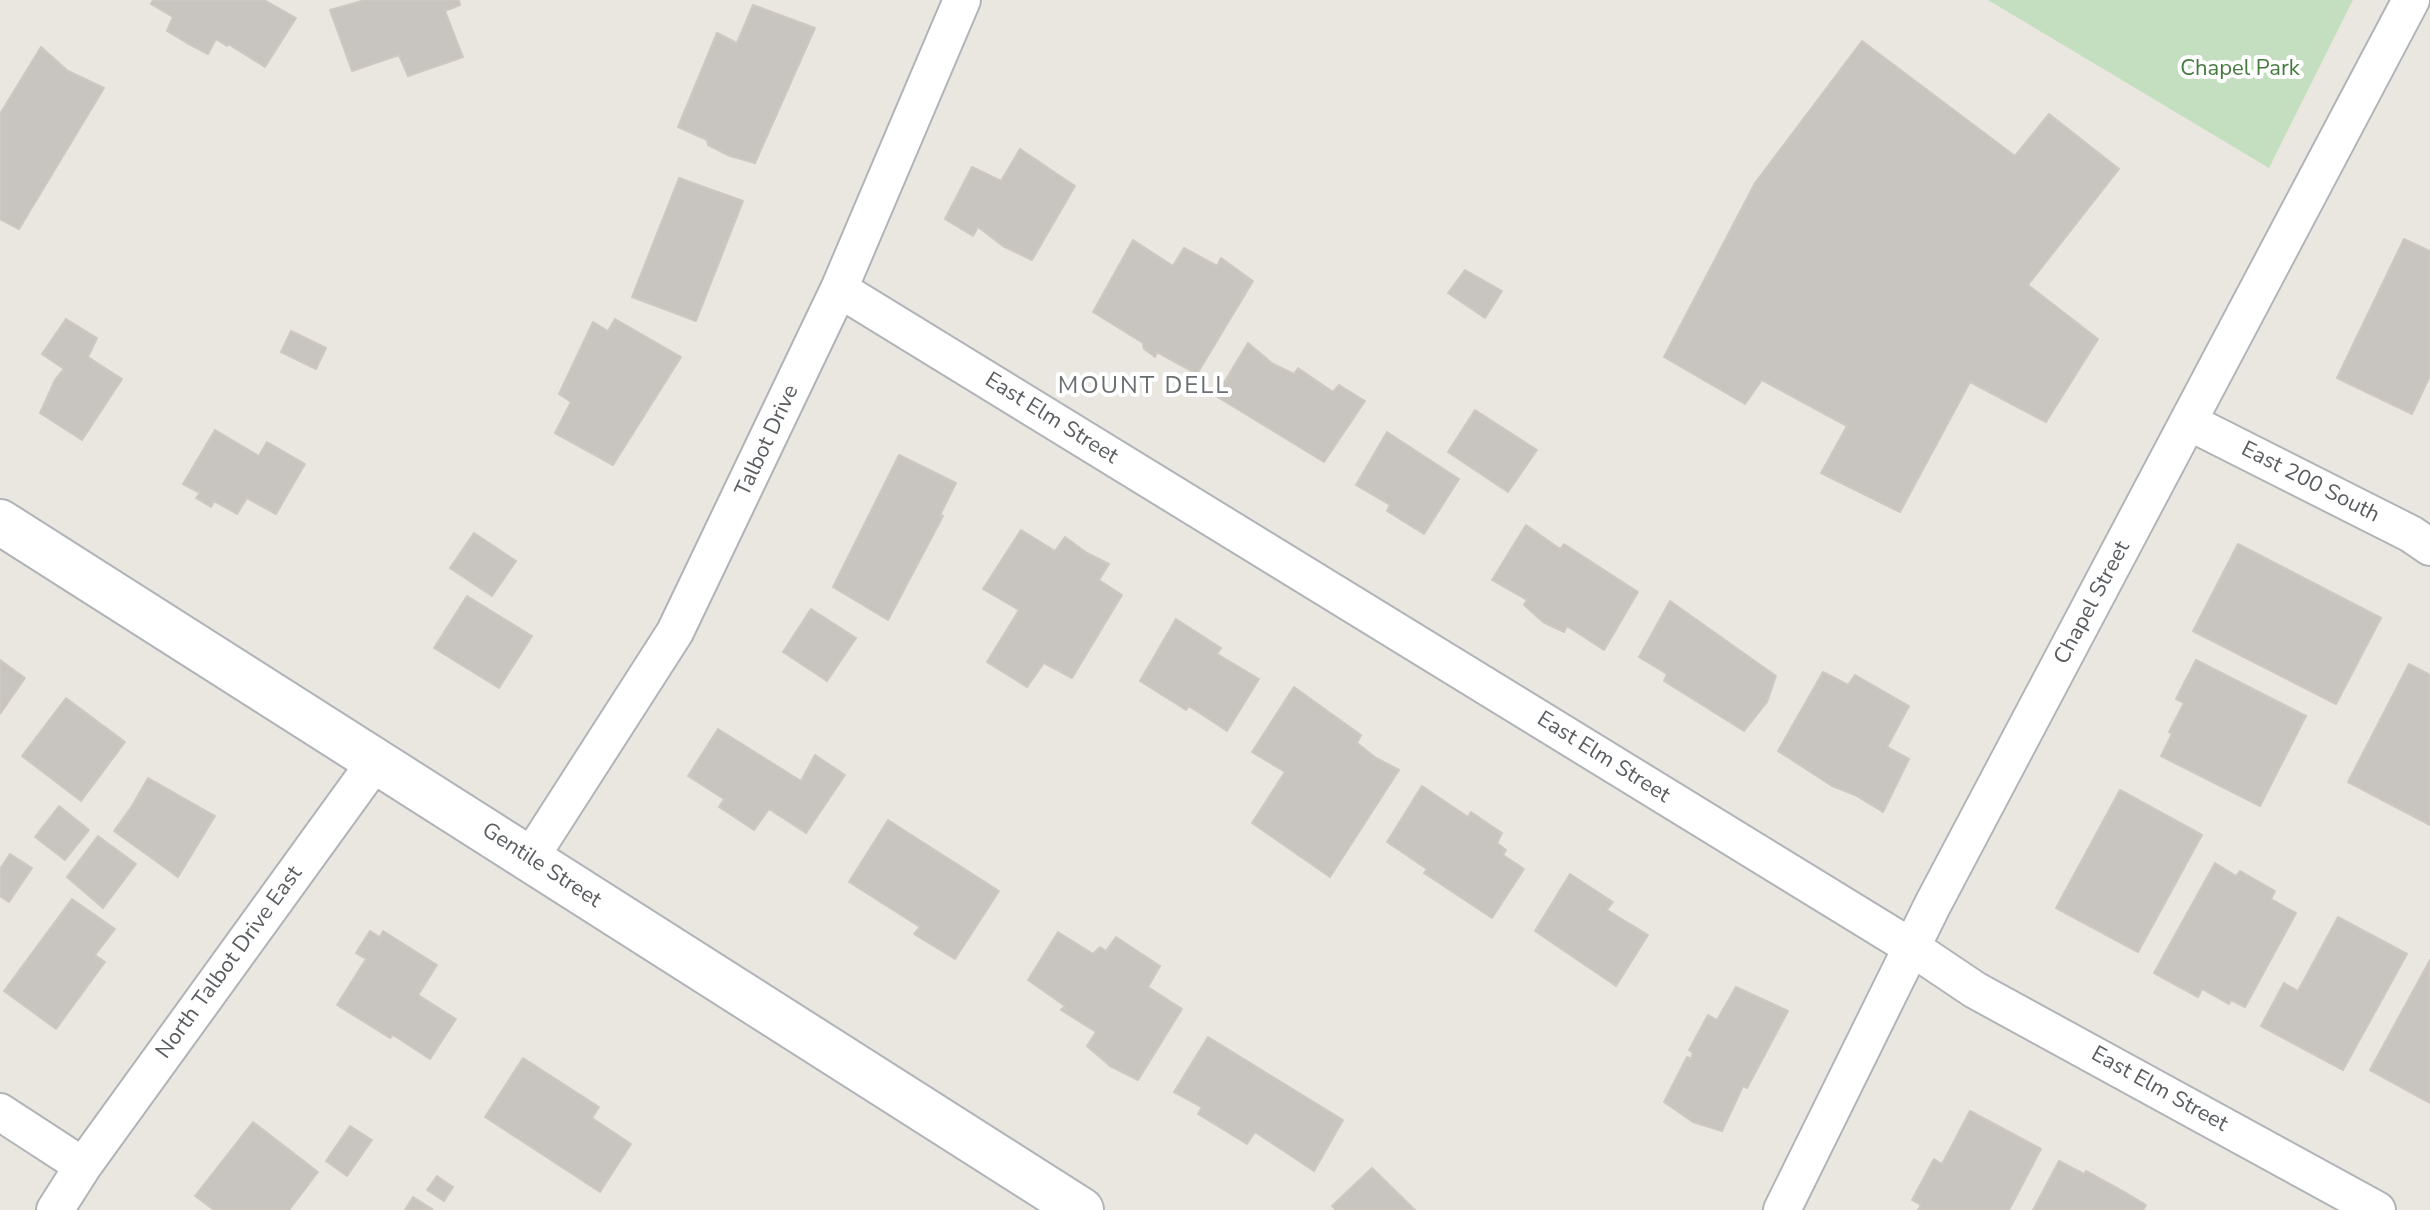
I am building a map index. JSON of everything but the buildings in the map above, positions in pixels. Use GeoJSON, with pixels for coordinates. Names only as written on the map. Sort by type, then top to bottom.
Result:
{"type":"FeatureCollection","features":[{"type":"Feature","properties":{"kind":"main road","name":"Gentile Street"},"geometry":{"type":"LineString","coordinates":[[0,522],[1081,1210]]}},
{"type":"Feature","properties":{"kind":"street","name":"Talbot Drive"},"geometry":{"type":"LineString","coordinates":[[530,858],[675,632],[839,289],[962,0]]}},
{"type":"Feature","properties":{"kind":"street","name":"Chapel Street"},"geometry":{"type":"LineString","coordinates":[[1782,1210],[1911,947],[2411,0]]}},
{"type":"Feature","properties":{"kind":"street","name":"East Elm Street"},"geometry":{"type":"LineString","coordinates":[[839,289],[1911,947],[1975,990],[2377,1210]]}},
{"type":"Feature","properties":{"kind":"street","name":"East 200 South"},"geometry":{"type":"LineString","coordinates":[[2189,422],[2411,534],[2430,547]]}},
{"type":"Feature","properties":{"kind":"street","name":"North Talbot Drive East"},"geometry":{"type":"LineString","coordinates":[[55,1210],[83,1166],[376,761]]}},
{"type":"Feature","properties":{"kind":"street"},"geometry":{"type":"LineString","coordinates":[[0,1112],[83,1166]]}},
{"type":"Feature","properties":{"kind":"green space","name":"Chapel Park"},"geometry":{"type":"Polygon","coordinates":[[[1988,0],[2353,0],[2269,168],[1988,0]]]}},
{"type":"Feature","properties":{"kind":"district","name":"MOUNT DELL"},"geometry":{"type":"Point","coordinates":[1144,387]}}]}
